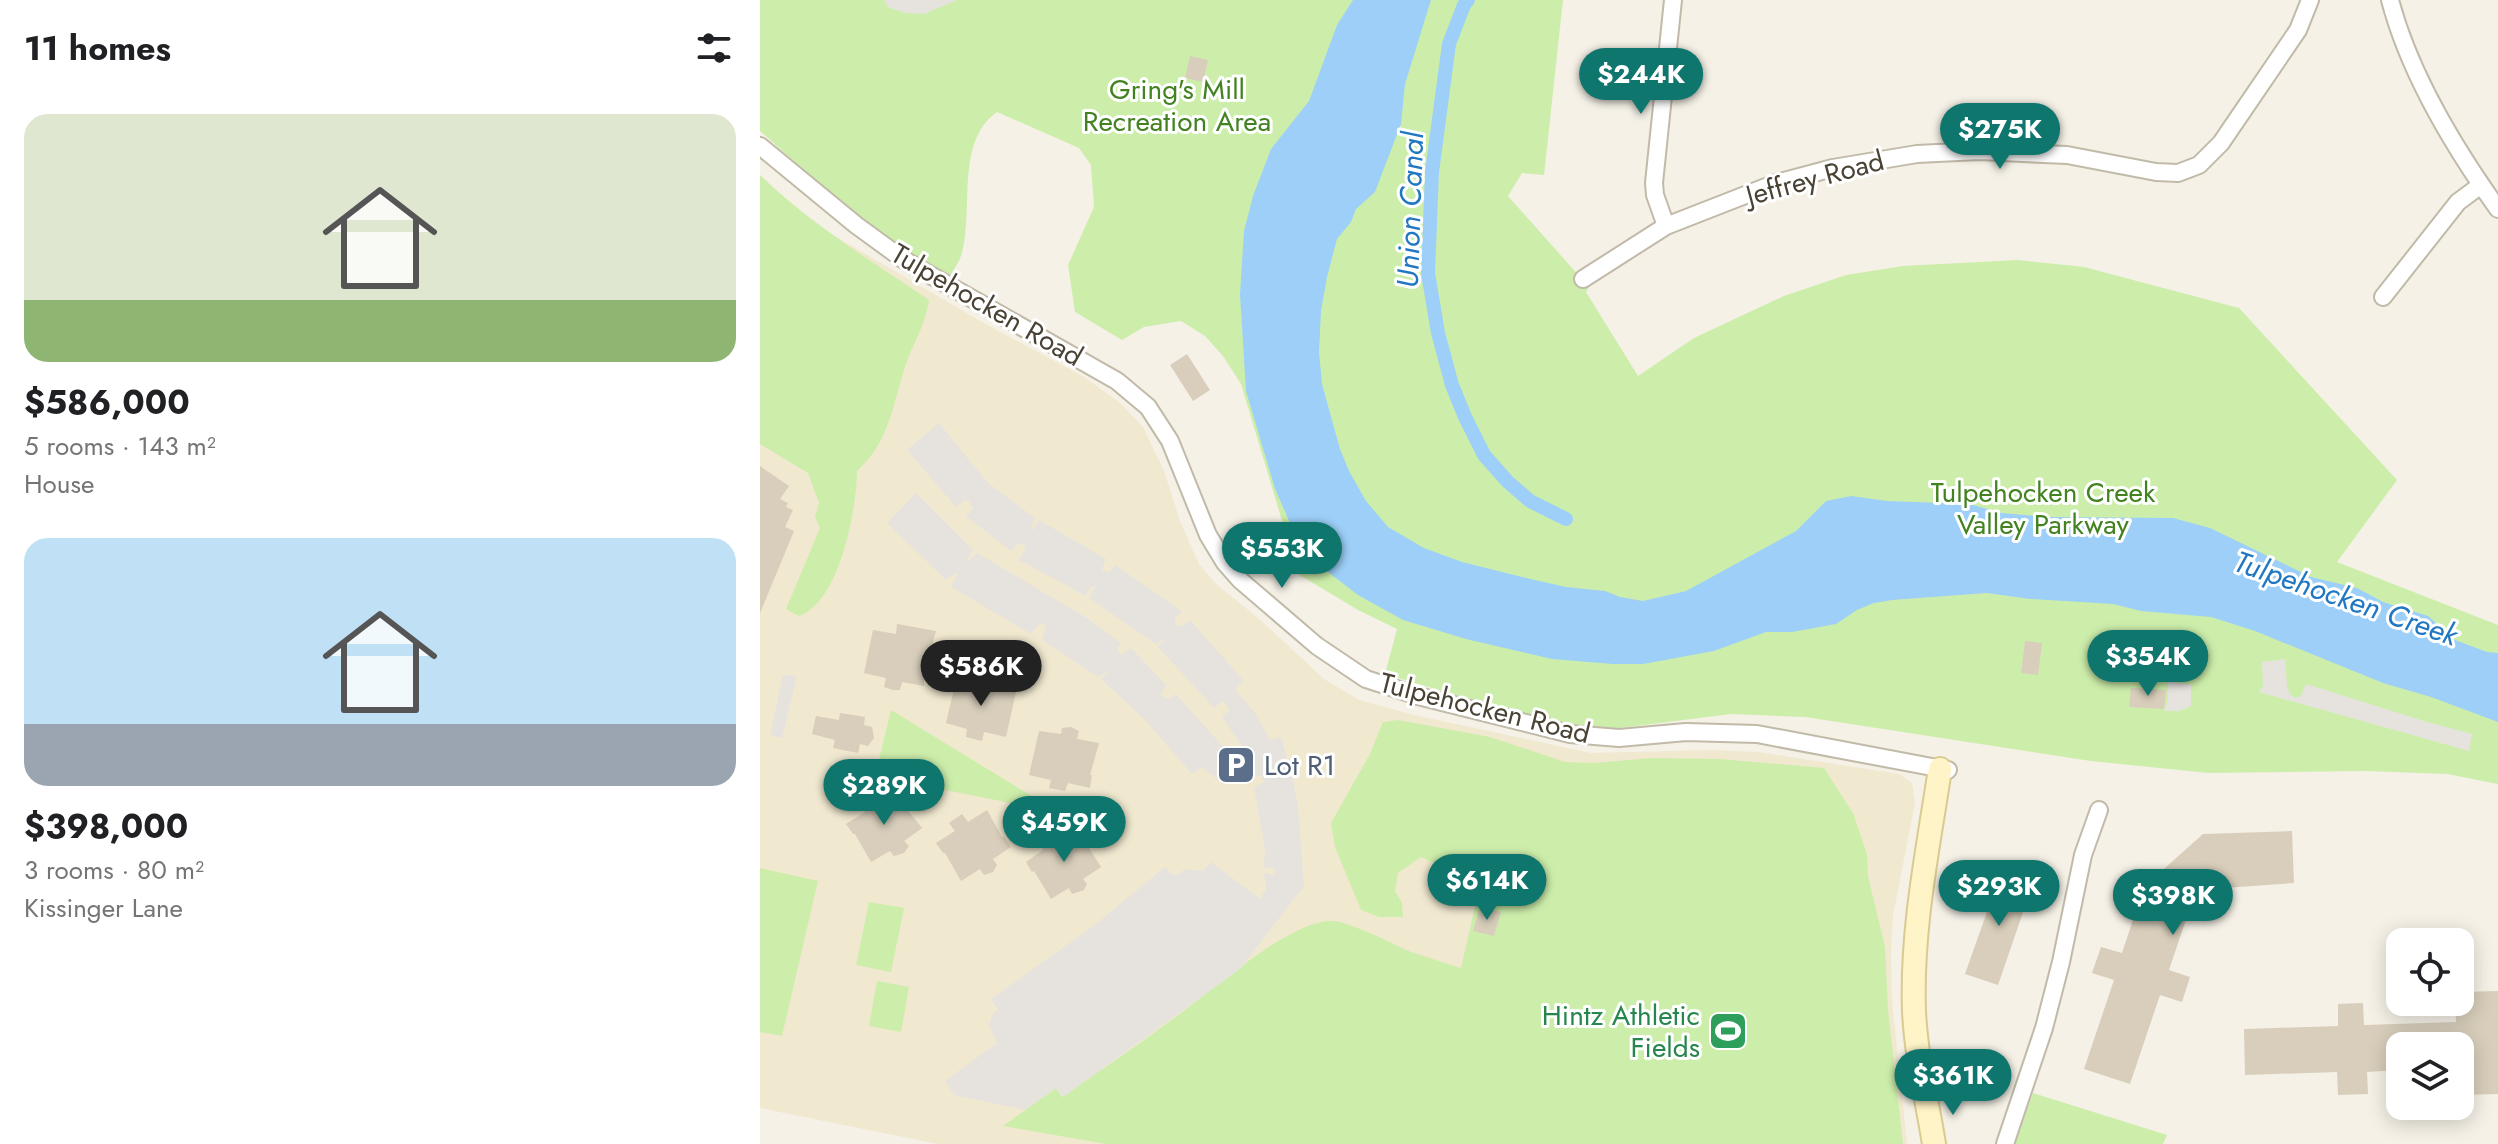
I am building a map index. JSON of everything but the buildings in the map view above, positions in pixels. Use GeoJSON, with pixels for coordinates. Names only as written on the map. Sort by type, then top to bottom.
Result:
{"type":"FeatureCollection","features":[{"type":"Feature","properties":{"kind":"street"},"geometry":{"type":"LineString","coordinates":[[1666,226],[1654,183],[1673,0]]}},
{"type":"Feature","properties":{"kind":"street","name":"Jeffrey Road"},"geometry":{"type":"LineString","coordinates":[[1583,279],[1666,226],[1806,174],[1873,160],[1917,154],[2011,151],[2083,158],[2168,173],[2189,170],[2208,159],[2221,143],[2298,30],[2310,0]]}},
{"type":"Feature","properties":{"kind":"street"},"geometry":{"type":"LineString","coordinates":[[2390,0],[2427,90],[2498,209]]}},
{"type":"Feature","properties":{"kind":"street","name":"Tulpehocken Road"},"geometry":{"type":"LineString","coordinates":[[760,146],[856,225],[907,261],[1132,392],[1148,407],[1170,441],[1203,525],[1225,563],[1240,580],[1317,646],[1366,679],[1418,696],[1570,734],[1619,738],[1686,732],[1757,734],[1944,770]]}},
{"type":"Feature","properties":{"kind":"street"},"geometry":{"type":"LineString","coordinates":[[2383,297],[2458,202],[2481,185]]}},
{"type":"Feature","properties":{"kind":"street"},"geometry":{"type":"LineString","coordinates":[[1934,1144],[1916,1042],[1914,973],[1918,918],[1944,770]]}},
{"type":"Feature","properties":{"kind":"street"},"geometry":{"type":"LineString","coordinates":[[2005,1144],[2044,1028],[2083,855],[2099,810]]}},
{"type":"Feature","properties":{"kind":"shaded area"},"geometry":{"type":"Polygon","coordinates":[[[884,0],[957,0],[924,14],[905,13],[888,7],[884,0]]]}},
{"type":"Feature","properties":{"kind":"shaded area"},"geometry":{"type":"Polygon","coordinates":[[[760,175],[786,200],[833,235],[1084,377],[1120,403],[1143,427],[1164,471],[1180,521],[1199,564],[1217,585],[1324,679],[1359,700],[1591,753],[1758,752],[1899,774],[1912,783],[1915,803],[1893,916],[1891,953],[1892,1001],[1907,1144],[938,1144],[760,1108],[760,175]]]}},
{"type":"Feature","properties":{"kind":"shaded area","name":"Lot R1"},"geometry":{"type":"Polygon","coordinates":[[[939,423],[988,483],[1035,518],[1031,529],[1039,520],[1106,559],[1104,571],[1109,572],[1115,565],[1182,611],[1175,618],[1178,626],[1190,620],[1244,681],[1235,689],[1255,713],[1270,740],[1281,737],[1298,806],[1304,886],[1240,969],[1063,1097],[1056,1088],[1025,1110],[954,1095],[945,1081],[997,1043],[989,1026],[992,1015],[998,1009],[991,999],[1092,927],[1165,867],[1174,876],[1186,869],[1203,871],[1211,862],[1260,899],[1266,889],[1264,873],[1274,875],[1275,870],[1264,868],[1265,849],[1254,787],[1264,782],[1261,775],[1231,780],[1214,777],[1202,767],[1192,774],[1144,719],[1101,679],[1110,669],[1098,677],[1042,640],[1046,627],[1043,624],[1039,624],[1031,634],[951,587],[956,573],[946,580],[887,523],[916,493],[973,550],[967,560],[977,553],[1087,618],[1121,643],[1117,648],[1121,655],[1131,648],[1166,685],[1161,695],[1168,699],[1176,694],[1227,751],[1217,758],[1220,761],[1228,763],[1250,758],[1222,717],[1230,710],[1223,701],[1214,708],[1158,647],[1167,637],[1156,644],[1089,598],[1096,585],[1090,588],[1086,596],[1019,560],[1025,545],[1019,543],[1011,551],[966,516],[973,508],[970,502],[965,500],[956,507],[907,450],[939,423]]]}},
{"type":"Feature","properties":{"kind":"shaded area"},"geometry":{"type":"Polygon","coordinates":[[[2285,659],[2287,686],[2295,698],[2301,696],[2306,684],[2472,734],[2469,751],[2259,692],[2263,686],[2262,662],[2285,659]]]}},
{"type":"Feature","properties":{"kind":"shaded area"},"geometry":{"type":"Polygon","coordinates":[[[783,675],[797,676],[782,738],[770,735],[783,675]]]}},
{"type":"Feature","properties":{"kind":"shaded area"},"geometry":{"type":"Polygon","coordinates":[[[2168,681],[2191,685],[2191,706],[2179,711],[2164,711],[2168,700],[2168,681]]]}},
{"type":"Feature","properties":{"kind":"green space","name":"Tulpehocken Creek Valley Parkway"},"geometry":{"type":"Polygon","coordinates":[[[760,0],[1563,0],[1544,175],[1522,173],[1508,196],[1589,287],[1586,292],[1638,376],[1694,338],[1784,296],[1846,275],[1903,266],[2017,260],[2084,267],[2239,308],[2397,480],[2337,562],[2498,625],[2498,784],[2447,774],[2366,771],[2208,773],[2091,761],[1805,717],[1731,714],[1604,730],[1564,726],[1385,674],[1397,629],[1298,574],[1241,384],[1223,356],[1205,336],[1181,321],[1144,327],[1122,340],[1075,312],[1068,265],[1094,207],[1091,165],[1079,148],[997,112],[984,125],[976,140],[968,177],[962,253],[951,275],[874,230],[760,131],[760,0]]]}},
{"type":"Feature","properties":{"kind":"green space"},"geometry":{"type":"Polygon","coordinates":[[[760,175],[821,226],[929,300],[885,431],[869,459],[857,471],[854,508],[835,574],[813,608],[799,616],[786,609],[820,528],[815,517],[819,503],[808,473],[760,444],[760,175]]]}},
{"type":"Feature","properties":{"kind":"green space"},"geometry":{"type":"Polygon","coordinates":[[[891,710],[1051,808],[1050,811],[875,776],[891,710]]]}},
{"type":"Feature","properties":{"kind":"green space"},"geometry":{"type":"Polygon","coordinates":[[[1398,720],[1490,737],[1565,762],[1719,759],[1824,768],[1853,813],[1867,854],[1868,876],[1885,947],[1888,1010],[1903,1144],[1106,1144],[1003,1126],[1056,1088],[1062,1097],[1248,961],[1310,925],[1337,921],[1414,953],[1461,968],[1477,898],[1451,885],[1445,868],[1421,857],[1398,873],[1395,891],[1402,903],[1403,917],[1379,917],[1361,910],[1335,847],[1331,823],[1370,754],[1383,722],[1398,720]]]}},
{"type":"Feature","properties":{"kind":"green space"},"geometry":{"type":"Polygon","coordinates":[[[760,868],[818,881],[782,1036],[760,1032],[760,868]]]}},
{"type":"Feature","properties":{"kind":"green space"},"geometry":{"type":"Polygon","coordinates":[[[869,902],[904,908],[891,972],[856,965],[869,902]]]}},
{"type":"Feature","properties":{"kind":"green space"},"geometry":{"type":"Polygon","coordinates":[[[877,981],[909,987],[901,1032],[869,1026],[877,981]]]}},
{"type":"Feature","properties":{"kind":"green space"},"geometry":{"type":"Polygon","coordinates":[[[2033,1093],[2167,1135],[2163,1144],[2015,1144],[2033,1093]]]}},
{"type":"Feature","properties":{"kind":"water","name":"Tulpehocken Creek"},"geometry":{"type":"Polygon","coordinates":[[[1353,0],[1431,0],[1405,84],[1401,124],[1375,192],[1356,209],[1351,222],[1337,239],[1321,311],[1319,352],[1322,384],[1340,449],[1366,501],[1388,527],[1424,548],[1462,562],[1566,587],[1605,591],[1643,601],[1686,591],[1796,531],[1826,501],[1851,496],[1887,501],[1969,504],[2002,513],[2048,517],[2173,518],[2210,528],[2311,577],[2357,588],[2383,602],[2428,616],[2455,640],[2498,653],[2498,722],[2383,683],[2255,631],[2211,617],[2141,611],[2113,604],[1987,593],[1892,600],[1857,610],[1836,624],[1792,632],[1766,632],[1714,651],[1643,664],[1613,664],[1552,659],[1466,639],[1403,620],[1358,595],[1324,569],[1298,541],[1275,489],[1246,391],[1240,295],[1244,231],[1271,149],[1309,101],[1337,25],[1353,0]]]}},
{"type":"Feature","properties":{"kind":"waterway","name":"Union Canal"},"geometry":{"type":"LineString","coordinates":[[1468,0],[1449,44],[1432,172],[1428,273],[1438,333],[1452,385],[1484,455],[1530,501],[1566,519]]}},
{"type":"Feature","properties":{"kind":"place","name":"Lot R1"},"geometry":{"type":"Point","coordinates":[1236,765]}},
{"type":"Feature","properties":{"kind":"place","name":"Hintz Athletic Fields"},"geometry":{"type":"Point","coordinates":[1728,1031]}},
{"type":"Feature","properties":{"kind":"park label","name":"Gring's Mill Recreation Area"},"geometry":{"type":"Point","coordinates":[1177,105]}}]}
